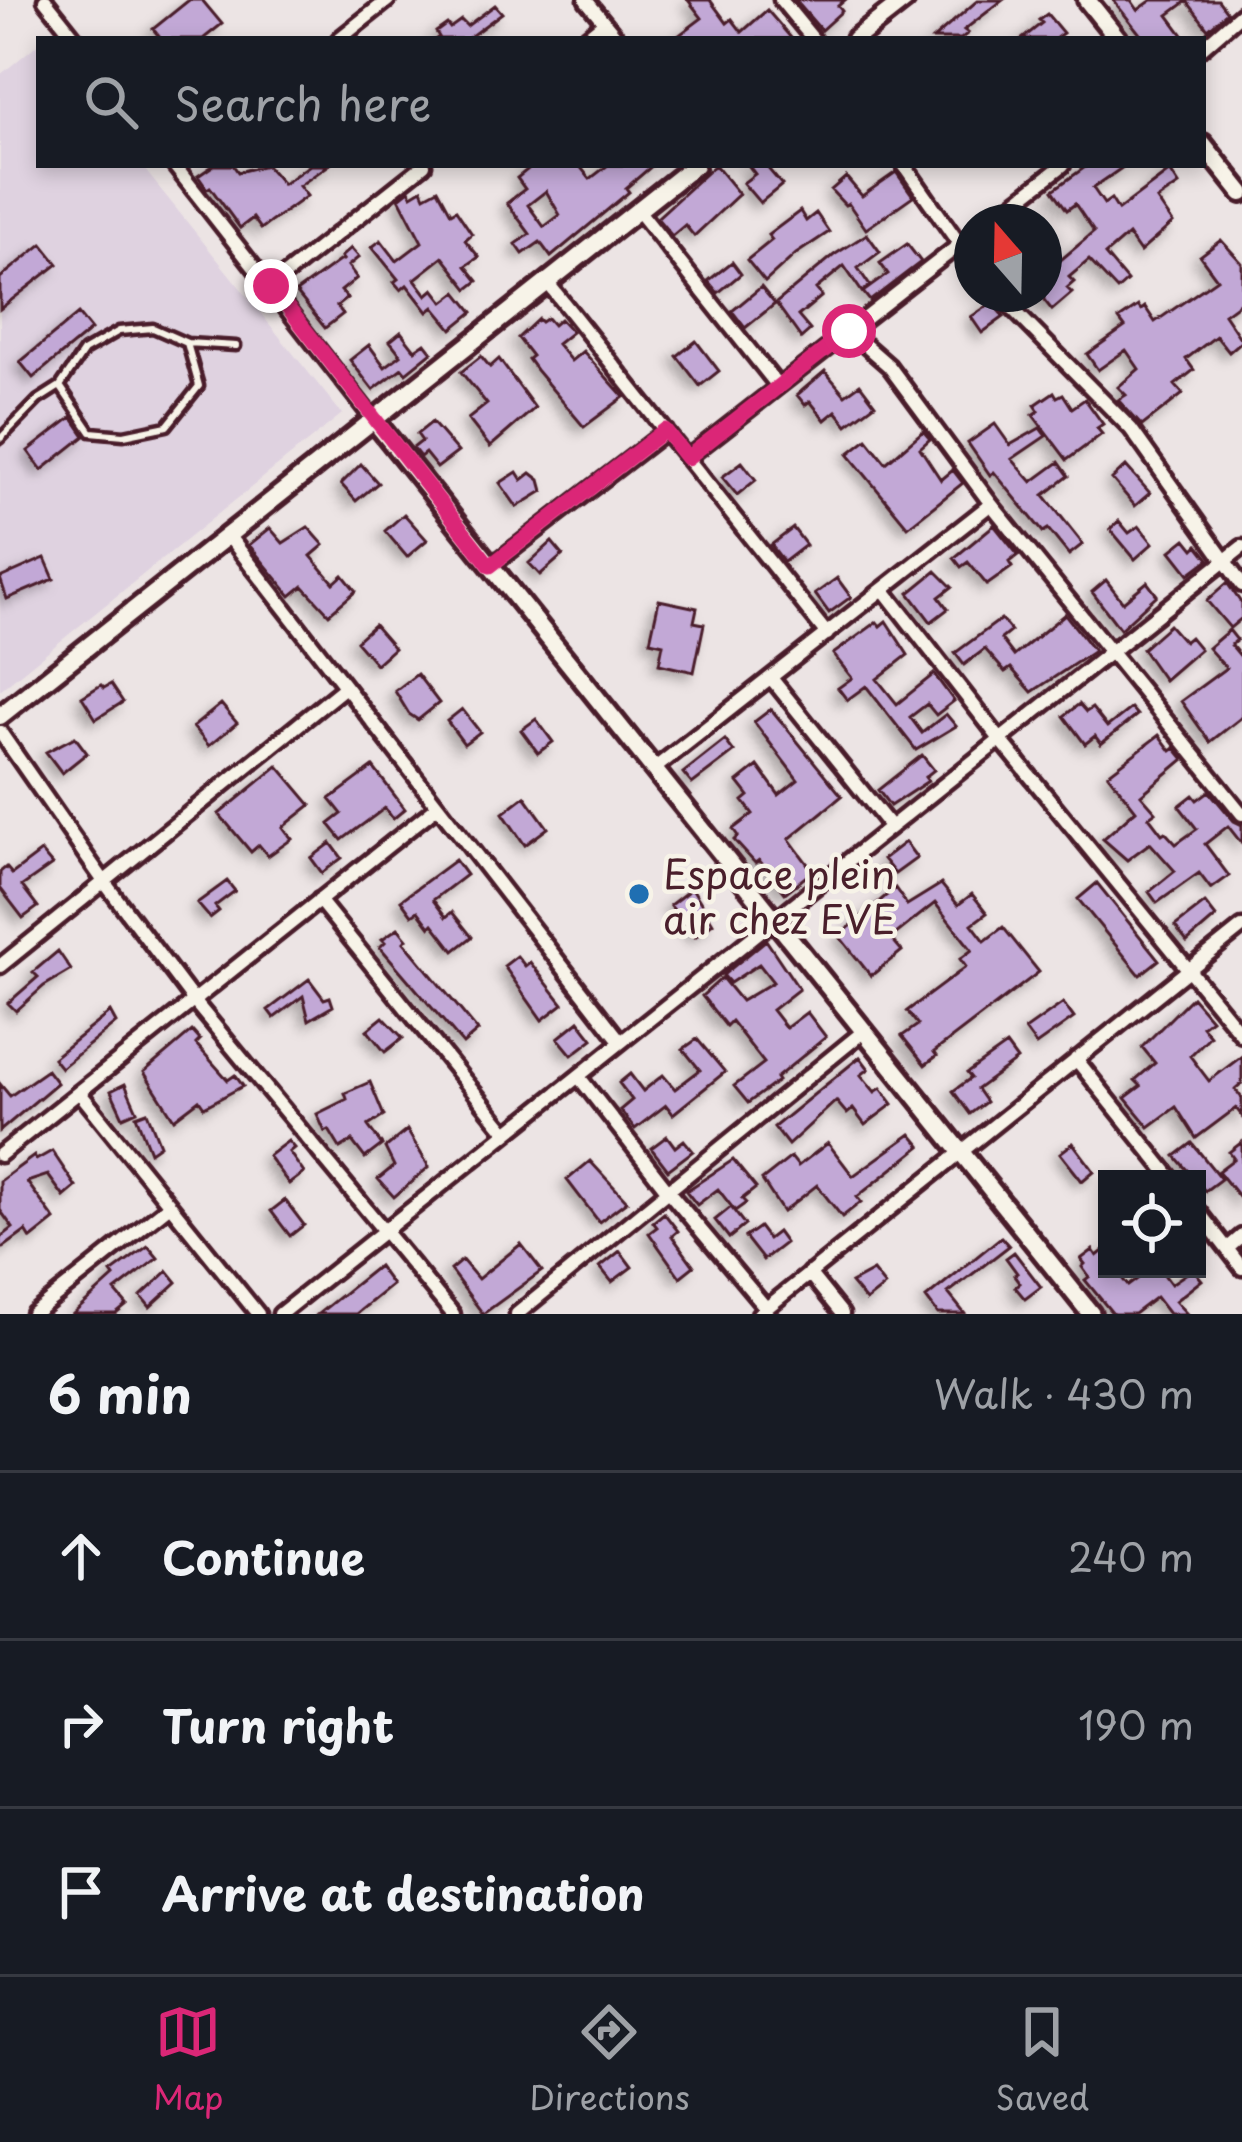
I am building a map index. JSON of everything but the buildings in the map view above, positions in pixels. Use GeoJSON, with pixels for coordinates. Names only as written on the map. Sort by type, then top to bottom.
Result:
{"type":"FeatureCollection","features":[{"type":"Feature","properties":{"kind":"street"},"geometry":{"type":"LineString","coordinates":[[45,0],[74,36]]}},
{"type":"Feature","properties":{"kind":"street"},"geometry":{"type":"LineString","coordinates":[[342,36],[388,0]]}},
{"type":"Feature","properties":{"kind":"street"},"geometry":{"type":"LineString","coordinates":[[586,0],[615,36]]}},
{"type":"Feature","properties":{"kind":"street"},"geometry":{"type":"LineString","coordinates":[[781,0],[810,36]]}},
{"type":"Feature","properties":{"kind":"street"},"geometry":{"type":"LineString","coordinates":[[859,36],[905,0]]}},
{"type":"Feature","properties":{"kind":"street"},"geometry":{"type":"LineString","coordinates":[[1087,0],[1116,36]]}},
{"type":"Feature","properties":{"kind":"street"},"geometry":{"type":"LineString","coordinates":[[1206,44],[1242,13]]}},
{"type":"Feature","properties":{"kind":"street"},"geometry":{"type":"LineString","coordinates":[[588,36],[604,23]]}},
{"type":"Feature","properties":{"kind":"street"},"geometry":{"type":"LineString","coordinates":[[1206,148],[1242,193]]}},
{"type":"Feature","properties":{"kind":"street"},"geometry":{"type":"LineString","coordinates":[[178,168],[490,566],[1091,1314]]}},
{"type":"Feature","properties":{"kind":"street"},"geometry":{"type":"LineString","coordinates":[[271,286],[420,168]]}},
{"type":"Feature","properties":{"kind":"street"},"geometry":{"type":"LineString","coordinates":[[0,716],[691,168]]}},
{"type":"Feature","properties":{"kind":"street"},"geometry":{"type":"LineString","coordinates":[[906,168],[954,225]]}},
{"type":"Feature","properties":{"kind":"street"},"geometry":{"type":"LineString","coordinates":[[1012,204],[1059,168]]}},
{"type":"Feature","properties":{"kind":"street"},"geometry":{"type":"LineString","coordinates":[[638,210],[778,386]]}},
{"type":"Feature","properties":{"kind":"street"},"geometry":{"type":"LineString","coordinates":[[687,458],[954,249]]}},
{"type":"Feature","properties":{"kind":"street"},"geometry":{"type":"LineString","coordinates":[[548,282],[827,634]]}},
{"type":"Feature","properties":{"kind":"street"},"geometry":{"type":"LineString","coordinates":[[1016,312],[1131,429],[1242,585]]}},
{"type":"Feature","properties":{"kind":"street"},"geometry":{"type":"LineString","coordinates":[[849,331],[889,366],[992,504],[1242,814]]}},
{"type":"Feature","properties":{"kind":"street"},"geometry":{"type":"LineString","coordinates":[[490,566],[665,430]]}},
{"type":"Feature","properties":{"kind":"street"},"geometry":{"type":"LineString","coordinates":[[654,770],[992,504]]}},
{"type":"Feature","properties":{"kind":"street"},"geometry":{"type":"LineString","coordinates":[[227,534],[621,1042]]}},
{"type":"Feature","properties":{"kind":"street"},"geometry":{"type":"LineString","coordinates":[[280,1314],[1242,547]]}},
{"type":"Feature","properties":{"kind":"street"},"geometry":{"type":"LineString","coordinates":[[883,589],[1242,1035]]}},
{"type":"Feature","properties":{"kind":"street"},"geometry":{"type":"LineString","coordinates":[[771,678],[890,826]]}},
{"type":"Feature","properties":{"kind":"street"},"geometry":{"type":"LineString","coordinates":[[0,966],[346,687]]}},
{"type":"Feature","properties":{"kind":"street"},"geometry":{"type":"LineString","coordinates":[[0,732],[194,1001],[453,1314]]}},
{"type":"Feature","properties":{"kind":"street"},"geometry":{"type":"LineString","coordinates":[[0,1155],[438,806]]}},
{"type":"Feature","properties":{"kind":"street"},"geometry":{"type":"LineString","coordinates":[[319,900],[507,1133]]}},
{"type":"Feature","properties":{"kind":"street"},"geometry":{"type":"LineString","coordinates":[[579,1077],[763,1311],[1242,927]]}},
{"type":"Feature","properties":{"kind":"street"},"geometry":{"type":"LineString","coordinates":[[517,1314],[864,1031]]}},
{"type":"Feature","properties":{"kind":"street"},"geometry":{"type":"LineString","coordinates":[[1076,1059],[1165,1170]]}},
{"type":"Feature","properties":{"kind":"street"},"geometry":{"type":"LineString","coordinates":[[80,1092],[258,1314]]}},
{"type":"Feature","properties":{"kind":"street"},"geometry":{"type":"LineString","coordinates":[[33,1314],[170,1205]]}},
{"type":"Feature","properties":{"kind":"street"},"geometry":{"type":"LineString","coordinates":[[1206,1221],[1242,1268]]}},
{"type":"Feature","properties":{"kind":"street"},"geometry":{"type":"LineString","coordinates":[[1228,1248],[1242,1236]]}},
{"type":"Feature","properties":{"kind":"street"},"geometry":{"type":"LineString","coordinates":[[808,1273],[842,1314]]}},
{"type":"Feature","properties":{"kind":"lane"},"geometry":{"type":"LineString","coordinates":[[0,439],[38,400],[61,386],[84,351],[118,331],[153,328],[187,343],[236,346]]}},
{"type":"Feature","properties":{"kind":"lane"},"geometry":{"type":"LineString","coordinates":[[61,386],[91,432],[124,435],[167,426],[199,386],[187,343]]}},
{"type":"Feature","properties":{"kind":"shaded area"},"geometry":{"type":"Polygon","coordinates":[[[36,45],[36,168],[143,168],[342,414],[0,690],[0,75],[36,45]]]}},
{"type":"Feature","properties":{"kind":"place","name":"Espace plein air chez EVE"},"geometry":{"type":"Point","coordinates":[639,894]}},
{"type":"Feature","properties":{"kind":"route"},"geometry":{"type":"LineString","coordinates":[[271,286],[490,566],[665,430],[687,458],[849,331]]}}]}
